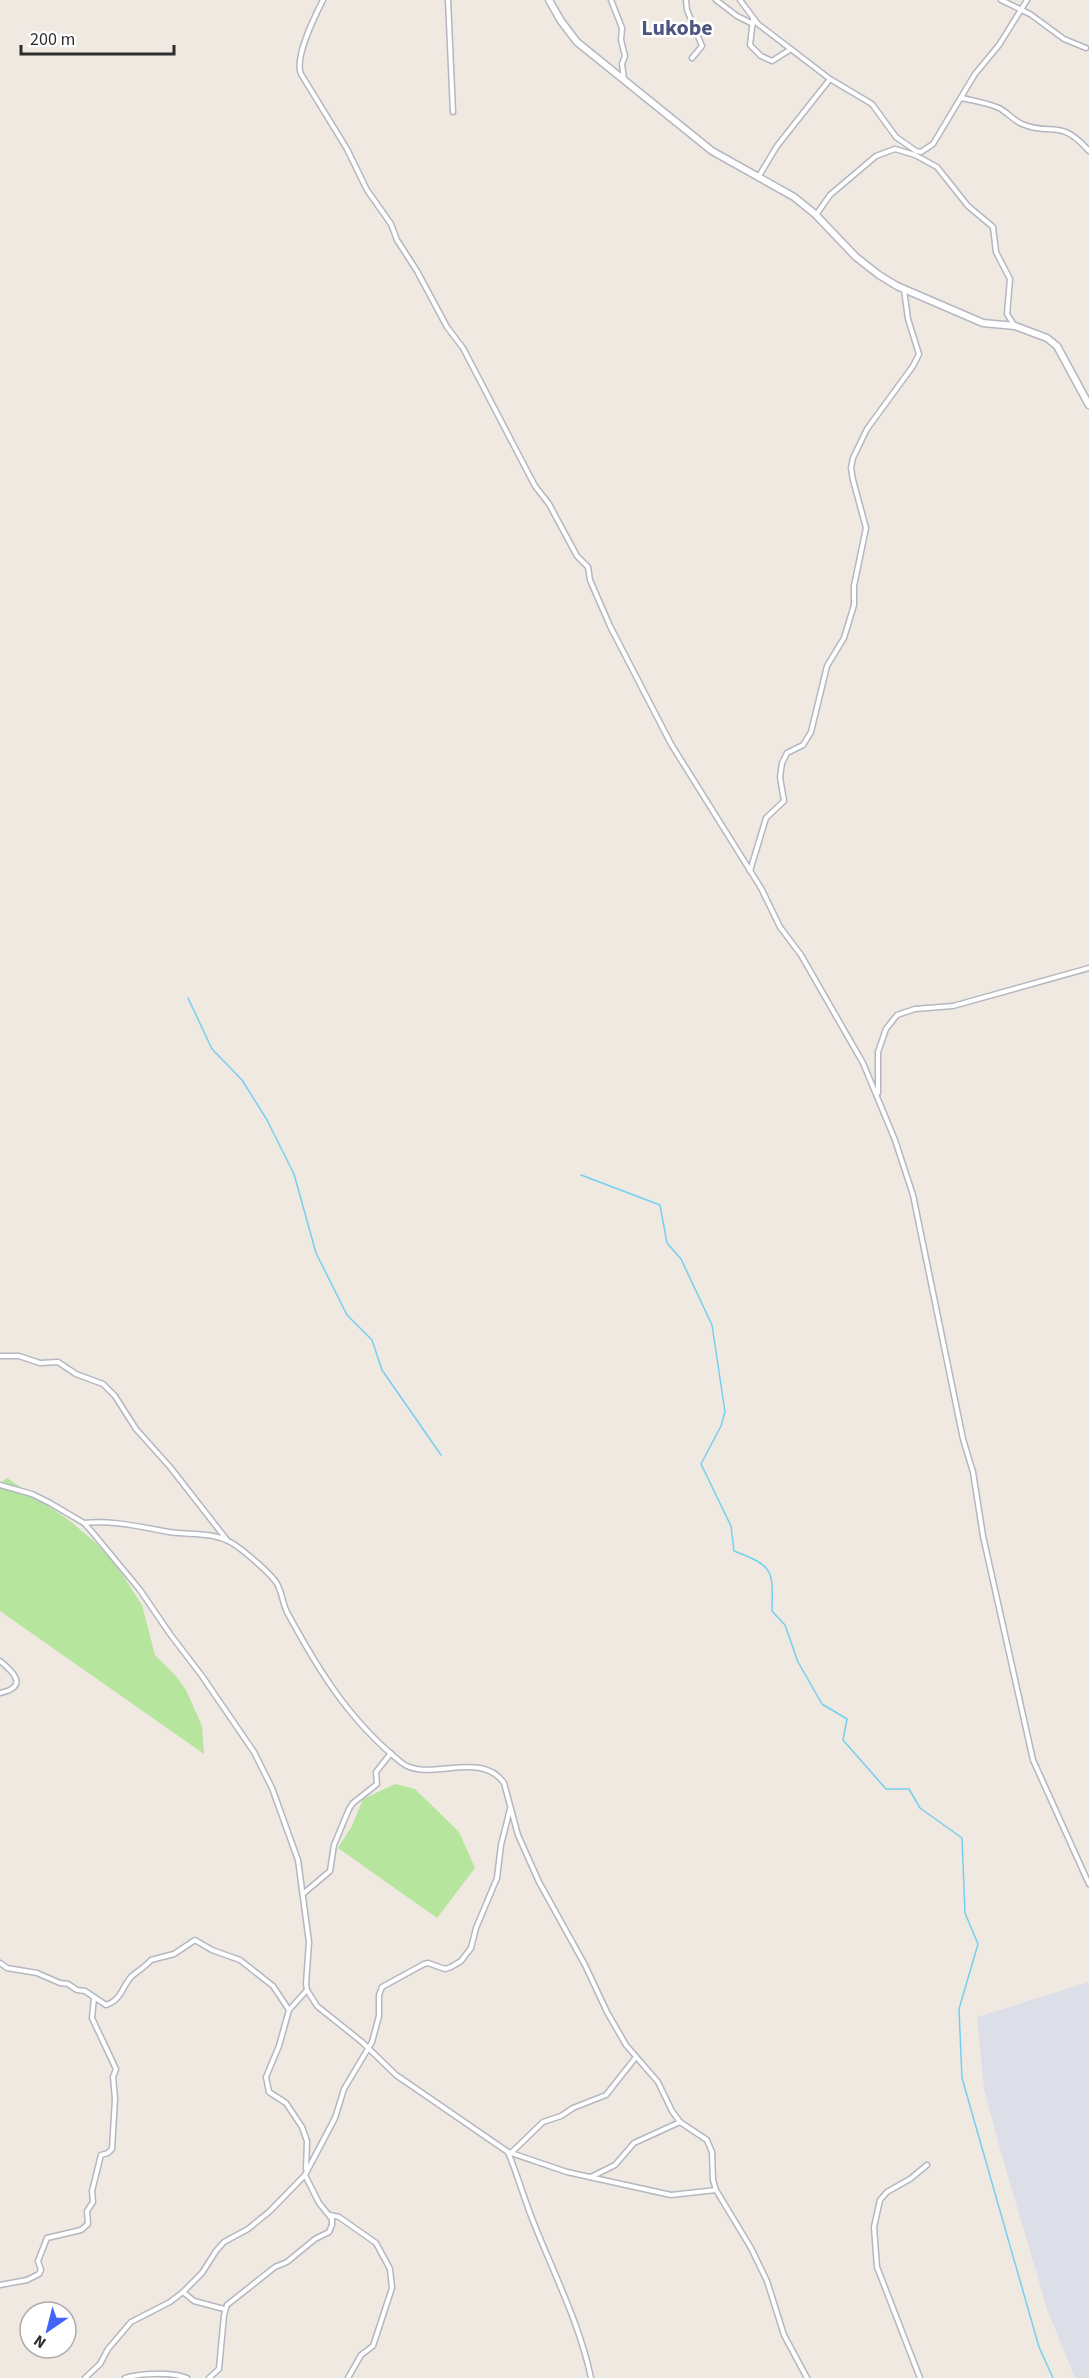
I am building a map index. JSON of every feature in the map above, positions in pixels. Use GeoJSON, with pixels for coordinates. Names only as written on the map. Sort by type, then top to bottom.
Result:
{"type":"FeatureCollection","features":[{"type":"Feature","properties":{"kind":"street"},"geometry":{"type":"LineString","coordinates":[[323,0],[300,55],[298,66],[301,74],[347,149],[367,190],[391,224],[397,240],[417,271],[447,327],[463,348],[535,486],[549,504],[578,559],[588,567],[590,580],[610,626],[661,725],[771,905],[780,927],[801,955],[853,1043],[879,1098],[904,1165],[916,1207],[963,1439],[972,1472],[983,1536],[1033,1760],[1089,1884]]}},
{"type":"Feature","properties":{"kind":"street"},"geometry":{"type":"LineString","coordinates":[[448,0],[453,112]]}},
{"type":"Feature","properties":{"kind":"street"},"geometry":{"type":"LineString","coordinates":[[549,0],[573,38],[712,151],[788,193],[816,215],[856,257],[879,275],[904,289],[984,323],[1015,326],[1038,333],[1057,346],[1089,405]]}},
{"type":"Feature","properties":{"kind":"street"},"geometry":{"type":"LineString","coordinates":[[611,0],[622,28],[621,40],[625,56],[622,63],[624,79]]}},
{"type":"Feature","properties":{"kind":"street"},"geometry":{"type":"LineString","coordinates":[[686,0],[687,10],[702,46],[692,58]]}},
{"type":"Feature","properties":{"kind":"street"},"geometry":{"type":"LineString","coordinates":[[716,0],[737,16],[753,21],[830,79],[872,104],[893,134],[911,148],[921,152]]}},
{"type":"Feature","properties":{"kind":"street"},"geometry":{"type":"LineString","coordinates":[[740,0],[753,21],[750,46],[766,60],[772,61],[791,49]]}},
{"type":"Feature","properties":{"kind":"street"},"geometry":{"type":"LineString","coordinates":[[1001,0],[1021,9],[1064,39],[1086,48]]}},
{"type":"Feature","properties":{"kind":"street"},"geometry":{"type":"LineString","coordinates":[[1010,5],[1016,0]]}},
{"type":"Feature","properties":{"kind":"street"},"geometry":{"type":"LineString","coordinates":[[915,155],[933,144],[963,98],[975,74],[999,45],[1027,0]]}},
{"type":"Feature","properties":{"kind":"street"},"geometry":{"type":"LineString","coordinates":[[759,176],[777,146],[830,79]]}},
{"type":"Feature","properties":{"kind":"street"},"geometry":{"type":"LineString","coordinates":[[963,98],[997,107],[1027,126],[1066,131],[1077,137],[1089,151]]}},
{"type":"Feature","properties":{"kind":"street"},"geometry":{"type":"LineString","coordinates":[[816,215],[830,195],[876,156],[895,149],[915,155],[937,167],[968,206],[993,227],[996,252],[1010,279],[1007,314],[1015,326]]}},
{"type":"Feature","properties":{"kind":"street"},"geometry":{"type":"LineString","coordinates":[[750,871],[766,818],[784,801],[780,777],[782,763],[787,753],[803,745],[811,732],[828,666],[844,638],[853,610],[854,586],[866,528],[851,468],[853,458],[867,429],[913,366],[919,354],[909,319],[904,289]]}},
{"type":"Feature","properties":{"kind":"street"},"geometry":{"type":"LineString","coordinates":[[879,1098],[878,1052],[886,1029],[897,1015],[915,1010],[953,1006],[1089,968]]}},
{"type":"Feature","properties":{"kind":"street"},"geometry":{"type":"LineString","coordinates":[[0,1356],[19,1356],[40,1363],[58,1362],[76,1374],[104,1384],[115,1396],[136,1429],[170,1467],[227,1540]]}},
{"type":"Feature","properties":{"kind":"street"},"geometry":{"type":"LineString","coordinates":[[0,1485],[32,1494],[84,1523],[140,1590],[218,1697],[254,1752],[272,1788],[298,1860],[309,1942],[307,1990],[317,2006],[369,2047],[396,2075],[509,2152],[591,2177],[671,2195],[716,2190]]}},
{"type":"Feature","properties":{"kind":"street"},"geometry":{"type":"LineString","coordinates":[[84,1523],[117,1522],[172,1532],[211,1535],[227,1540],[242,1550],[274,1580],[280,1590],[285,1609],[334,1690],[360,1723],[391,1753],[414,1770],[454,1766],[488,1770],[499,1776],[504,1783],[518,1834],[539,1882],[626,2045],[657,2082],[680,2122],[707,2140],[712,2152],[713,2180],[716,2190],[751,2248],[767,2281],[784,2335],[807,2378]]}},
{"type":"Feature","properties":{"kind":"street"},"geometry":{"type":"LineString","coordinates":[[0,1661],[17,1679],[17,1684],[13,1689],[0,1693]]}},
{"type":"Feature","properties":{"kind":"street"},"geometry":{"type":"LineString","coordinates":[[304,1893],[330,1871],[334,1845],[347,1814],[353,1803],[376,1784],[376,1772],[391,1753]]}},
{"type":"Feature","properties":{"kind":"street"},"geometry":{"type":"LineString","coordinates":[[85,2378],[100,2364],[108,2349],[131,2322],[138,2316],[164,2306],[183,2292],[202,2273],[224,2242],[248,2229],[270,2211],[306,2174],[335,2118],[347,2082],[369,2047],[376,2029],[379,1995],[384,1984],[424,1964],[428,1963],[445,1969],[451,1967],[461,1961],[471,1948],[480,1918],[497,1878],[501,1845],[511,1807]]}},
{"type":"Feature","properties":{"kind":"street"},"geometry":{"type":"LineString","coordinates":[[0,1963],[7,1968],[37,1974],[68,1984],[77,1990],[85,1991],[102,2004],[110,2005],[124,1992],[130,1978],[146,1968],[151,1960],[174,1954],[195,1940],[212,1950],[240,1960],[273,1986],[289,2010]]}},
{"type":"Feature","properties":{"kind":"street"},"geometry":{"type":"LineString","coordinates":[[209,2378],[219,2369],[224,2309],[275,2266],[287,2262],[315,2239],[327,2235],[332,2225],[330,2215],[319,2203],[306,2174],[305,2135],[286,2103],[268,2092],[266,2077],[279,2046],[289,2010],[307,1990]]}},
{"type":"Feature","properties":{"kind":"street"},"geometry":{"type":"LineString","coordinates":[[0,2285],[27,2280],[39,2274],[38,2261],[47,2238],[81,2230],[88,2224],[87,2211],[93,2202],[92,2191],[97,2178],[97,2164],[101,2155],[110,2152],[113,2144],[115,2085],[113,2077],[116,2069],[92,2018],[94,1998]]}},
{"type":"Feature","properties":{"kind":"street"},"geometry":{"type":"LineString","coordinates":[[509,2152],[543,2122],[606,2095],[636,2056]]}},
{"type":"Feature","properties":{"kind":"street"},"geometry":{"type":"LineString","coordinates":[[591,2177],[615,2164],[634,2143],[680,2122]]}},
{"type":"Feature","properties":{"kind":"street"},"geometry":{"type":"LineString","coordinates":[[509,2152],[534,2223],[585,2348],[591,2378]]}},
{"type":"Feature","properties":{"kind":"street"},"geometry":{"type":"LineString","coordinates":[[920,2378],[877,2267],[874,2227],[880,2200],[887,2192],[910,2179],[927,2165]]}},
{"type":"Feature","properties":{"kind":"street"},"geometry":{"type":"LineString","coordinates":[[330,2215],[339,2217],[376,2243],[390,2269],[391,2295],[373,2346],[361,2355],[348,2378]]}},
{"type":"Feature","properties":{"kind":"street"},"geometry":{"type":"LineString","coordinates":[[183,2292],[194,2301],[224,2309]]}},
{"type":"Feature","properties":{"kind":"street"},"geometry":{"type":"LineString","coordinates":[[124,2378],[138,2375],[168,2375],[187,2378]]}},
{"type":"Feature","properties":{"kind":"shaded area"},"geometry":{"type":"Polygon","coordinates":[[[1089,1982],[1089,2378],[1075,2378],[1047,2309],[998,2142],[984,2089],[977,2017],[1089,1982]]]}},
{"type":"Feature","properties":{"kind":"green space"},"geometry":{"type":"Polygon","coordinates":[[[7,1478],[70,1521],[96,1543],[116,1565],[142,1605],[155,1655],[186,1690],[202,1726],[204,1754],[0,1611],[0,1483],[7,1478]]]}},
{"type":"Feature","properties":{"kind":"green space"},"geometry":{"type":"Polygon","coordinates":[[[395,1784],[415,1789],[459,1832],[475,1868],[437,1918],[338,1848],[352,1826],[363,1799],[395,1784]]]}},
{"type":"Feature","properties":{"kind":"waterway"},"geometry":{"type":"LineString","coordinates":[[188,998],[212,1049],[242,1080],[267,1120],[294,1174],[316,1253],[347,1315],[372,1340],[382,1370],[441,1455]]}},
{"type":"Feature","properties":{"kind":"waterway"},"geometry":{"type":"LineString","coordinates":[[581,1175],[660,1205],[667,1243],[681,1259],[712,1325],[725,1412],[721,1426],[701,1464],[731,1526],[734,1551],[757,1561],[768,1571],[772,1586],[772,1611],[785,1625],[798,1662],[822,1704],[847,1719],[843,1740],[886,1789],[909,1789],[920,1808],[962,1838],[965,1913],[978,1944],[959,2009],[962,2078],[1039,2347],[1053,2378]]}},
{"type":"Feature","properties":{"kind":"district","name":"Lukobe"},"geometry":{"type":"Point","coordinates":[677,27]}}]}
